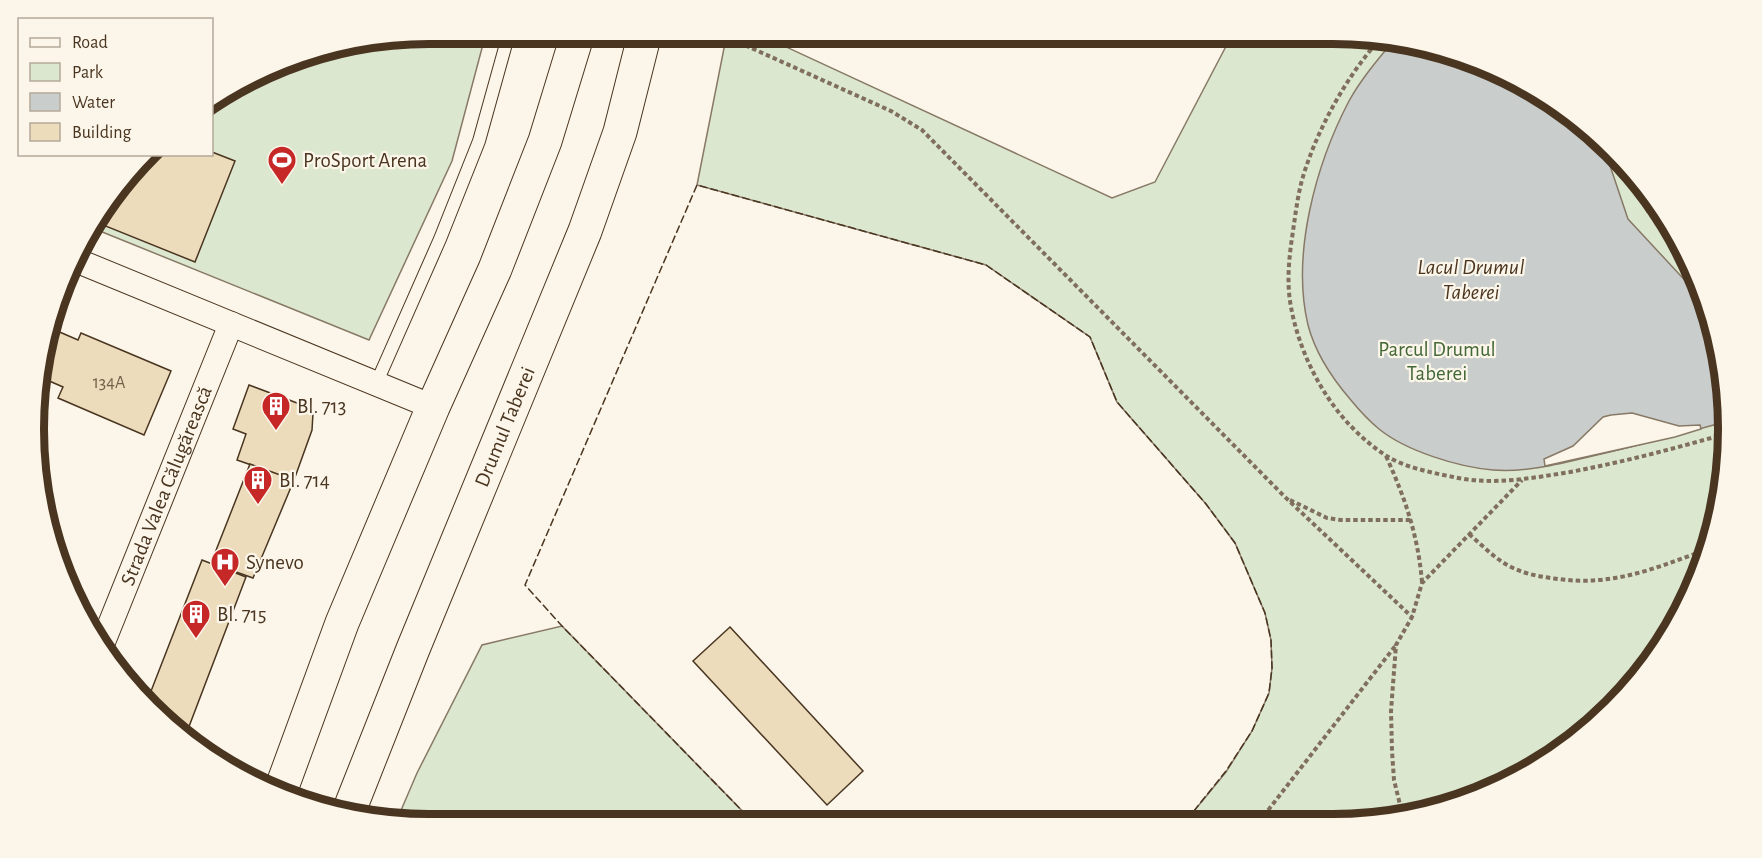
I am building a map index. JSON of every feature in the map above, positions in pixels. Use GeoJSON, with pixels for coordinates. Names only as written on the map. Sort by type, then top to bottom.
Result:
{"type":"FeatureCollection","features":[{"type":"Feature","properties":{"kind":"main road"},"geometry":{"type":"LineString","coordinates":[[282,786],[342,623],[433,407],[495,269],[541,152],[575,44]]}},
{"type":"Feature","properties":{"kind":"main road","name":"Drumul Taberei"},"geometry":{"type":"LineString","coordinates":[[351,806],[404,669],[585,231],[620,132],[639,44]]}},
{"type":"Feature","properties":{"kind":"street"},"geometry":{"type":"LineString","coordinates":[[81,262],[433,407]]}},
{"type":"Feature","properties":{"kind":"street","name":"Strada Valea Călugărească"},"geometry":{"type":"LineString","coordinates":[[105,638],[231,324]]}},
{"type":"Feature","properties":{"kind":"lane"},"geometry":{"type":"LineString","coordinates":[[376,384],[440,239],[479,141],[506,44]]}},
{"type":"Feature","properties":{"kind":"path"},"geometry":{"type":"LineString","coordinates":[[742,44],[891,111],[922,129],[1285,497],[1412,617]]}},
{"type":"Feature","properties":{"kind":"path"},"geometry":{"type":"LineString","coordinates":[[1374,46],[1354,71],[1309,159],[1296,209],[1289,271],[1290,300],[1297,333],[1318,382],[1348,424],[1386,456],[1426,471],[1461,478],[1497,481],[1614,464],[1718,436]]}},
{"type":"Feature","properties":{"kind":"path"},"geometry":{"type":"LineString","coordinates":[[1644,201],[1648,211],[1674,249]]}},
{"type":"Feature","properties":{"kind":"path"},"geometry":{"type":"LineString","coordinates":[[1264,814],[1395,645],[1412,617],[1422,583],[1418,551],[1407,503],[1386,456]]}},
{"type":"Feature","properties":{"kind":"path"},"geometry":{"type":"LineString","coordinates":[[1422,583],[1522,479]]}},
{"type":"Feature","properties":{"kind":"path"},"geometry":{"type":"LineString","coordinates":[[1285,497],[1327,518],[1411,520]]}},
{"type":"Feature","properties":{"kind":"path"},"geometry":{"type":"LineString","coordinates":[[1469,534],[1509,566],[1525,572],[1567,580],[1592,582],[1619,579],[1698,553]]}},
{"type":"Feature","properties":{"kind":"path"},"geometry":{"type":"LineString","coordinates":[[1395,645],[1391,711],[1392,751],[1394,780],[1401,808]]}},
{"type":"Feature","properties":{"kind":"green space","name":"ProSport Arena"},"geometry":{"type":"Polygon","coordinates":[[[404,44],[483,44],[452,161],[369,340],[98,230],[123,194],[156,156],[213,156],[213,109],[258,83],[305,64],[354,51],[404,44]]]}},
{"type":"Feature","properties":{"kind":"green space","name":"Parcul Drumul Taberei"},"geometry":{"type":"Polygon","coordinates":[[[725,44],[780,44],[1112,198],[1155,182],[1227,44],[1358,44],[1408,51],[1481,73],[1504,83],[1547,108],[1606,156],[1654,215],[1679,258],[1689,281],[1711,354],[1718,404],[1718,454],[1711,504],[1689,577],[1679,600],[1654,643],[1606,702],[1568,735],[1504,775],[1457,794],[1383,811],[1358,814],[1192,814],[1226,772],[1252,731],[1269,693],[1272,668],[1271,640],[1265,613],[1235,543],[1206,504],[1117,402],[1090,337],[986,265],[697,185],[725,44]]]}},
{"type":"Feature","properties":{"kind":"green space"},"geometry":{"type":"Polygon","coordinates":[[[562,626],[745,814],[400,813],[417,773],[482,645],[562,626]]]}},
{"type":"Feature","properties":{"kind":"water","name":"Lacul Drumul Taberei"},"geometry":{"type":"Polygon","coordinates":[[[1388,48],[1457,64],[1504,83],[1526,95],[1568,123],[1606,156],[1628,219],[1691,287],[1711,354],[1718,404],[1718,424],[1561,463],[1506,471],[1479,468],[1433,457],[1390,437],[1367,418],[1343,391],[1320,355],[1311,335],[1304,298],[1303,269],[1310,210],[1326,153],[1349,101],[1370,69],[1388,48]]]}},
{"type":"Feature","properties":{"kind":"pier"},"geometry":{"type":"Polygon","coordinates":[[[1632,413],[1679,426],[1700,425],[1701,429],[1545,466],[1544,459],[1573,446],[1603,417],[1632,413]]]}},
{"type":"Feature","properties":{"kind":"building"},"geometry":{"type":"Polygon","coordinates":[[[213,152],[235,161],[195,262],[102,225],[123,194],[156,156],[213,156],[213,152]]]}},
{"type":"Feature","properties":{"kind":"building"},"geometry":{"type":"Polygon","coordinates":[[[57,331],[78,340],[81,333],[171,371],[144,435],[58,398],[63,387],[47,380],[57,331]]]}},
{"type":"Feature","properties":{"kind":"building","name":"Bl. 713"},"geometry":{"type":"Polygon","coordinates":[[[249,385],[305,406],[313,413],[312,430],[294,480],[237,460],[246,434],[233,429],[249,385]]]}},
{"type":"Feature","properties":{"kind":"building","name":"Bl. 714"},"geometry":{"type":"Polygon","coordinates":[[[250,464],[294,480],[253,578],[211,563],[250,464]]]}},
{"type":"Feature","properties":{"kind":"building","name":"Bl. 715"},"geometry":{"type":"Polygon","coordinates":[[[202,560],[246,577],[188,730],[150,695],[202,560]]]}},
{"type":"Feature","properties":{"kind":"building"},"geometry":{"type":"Polygon","coordinates":[[[730,627],[863,771],[827,805],[693,661],[730,627]]]}},
{"type":"Feature","properties":{"kind":"fence"},"geometry":{"type":"LineString","coordinates":[[745,814],[525,585],[697,185],[986,265],[1090,337],[1117,402],[1206,504],[1235,543],[1265,613],[1271,640],[1272,668],[1269,693],[1252,731],[1226,771],[1191,814]]}},
{"type":"Feature","properties":{"kind":"place","name":"ProSport Arena"},"geometry":{"type":"Point","coordinates":[282,186]}},
{"type":"Feature","properties":{"kind":"place","name":"Bl. 713"},"geometry":{"type":"Point","coordinates":[276,432]}},
{"type":"Feature","properties":{"kind":"place","name":"Bl. 714"},"geometry":{"type":"Point","coordinates":[258,506]}},
{"type":"Feature","properties":{"kind":"place","name":"Synevo"},"geometry":{"type":"Point","coordinates":[225,588]}},
{"type":"Feature","properties":{"kind":"place","name":"Bl. 715"},"geometry":{"type":"Point","coordinates":[196,640]}}]}
